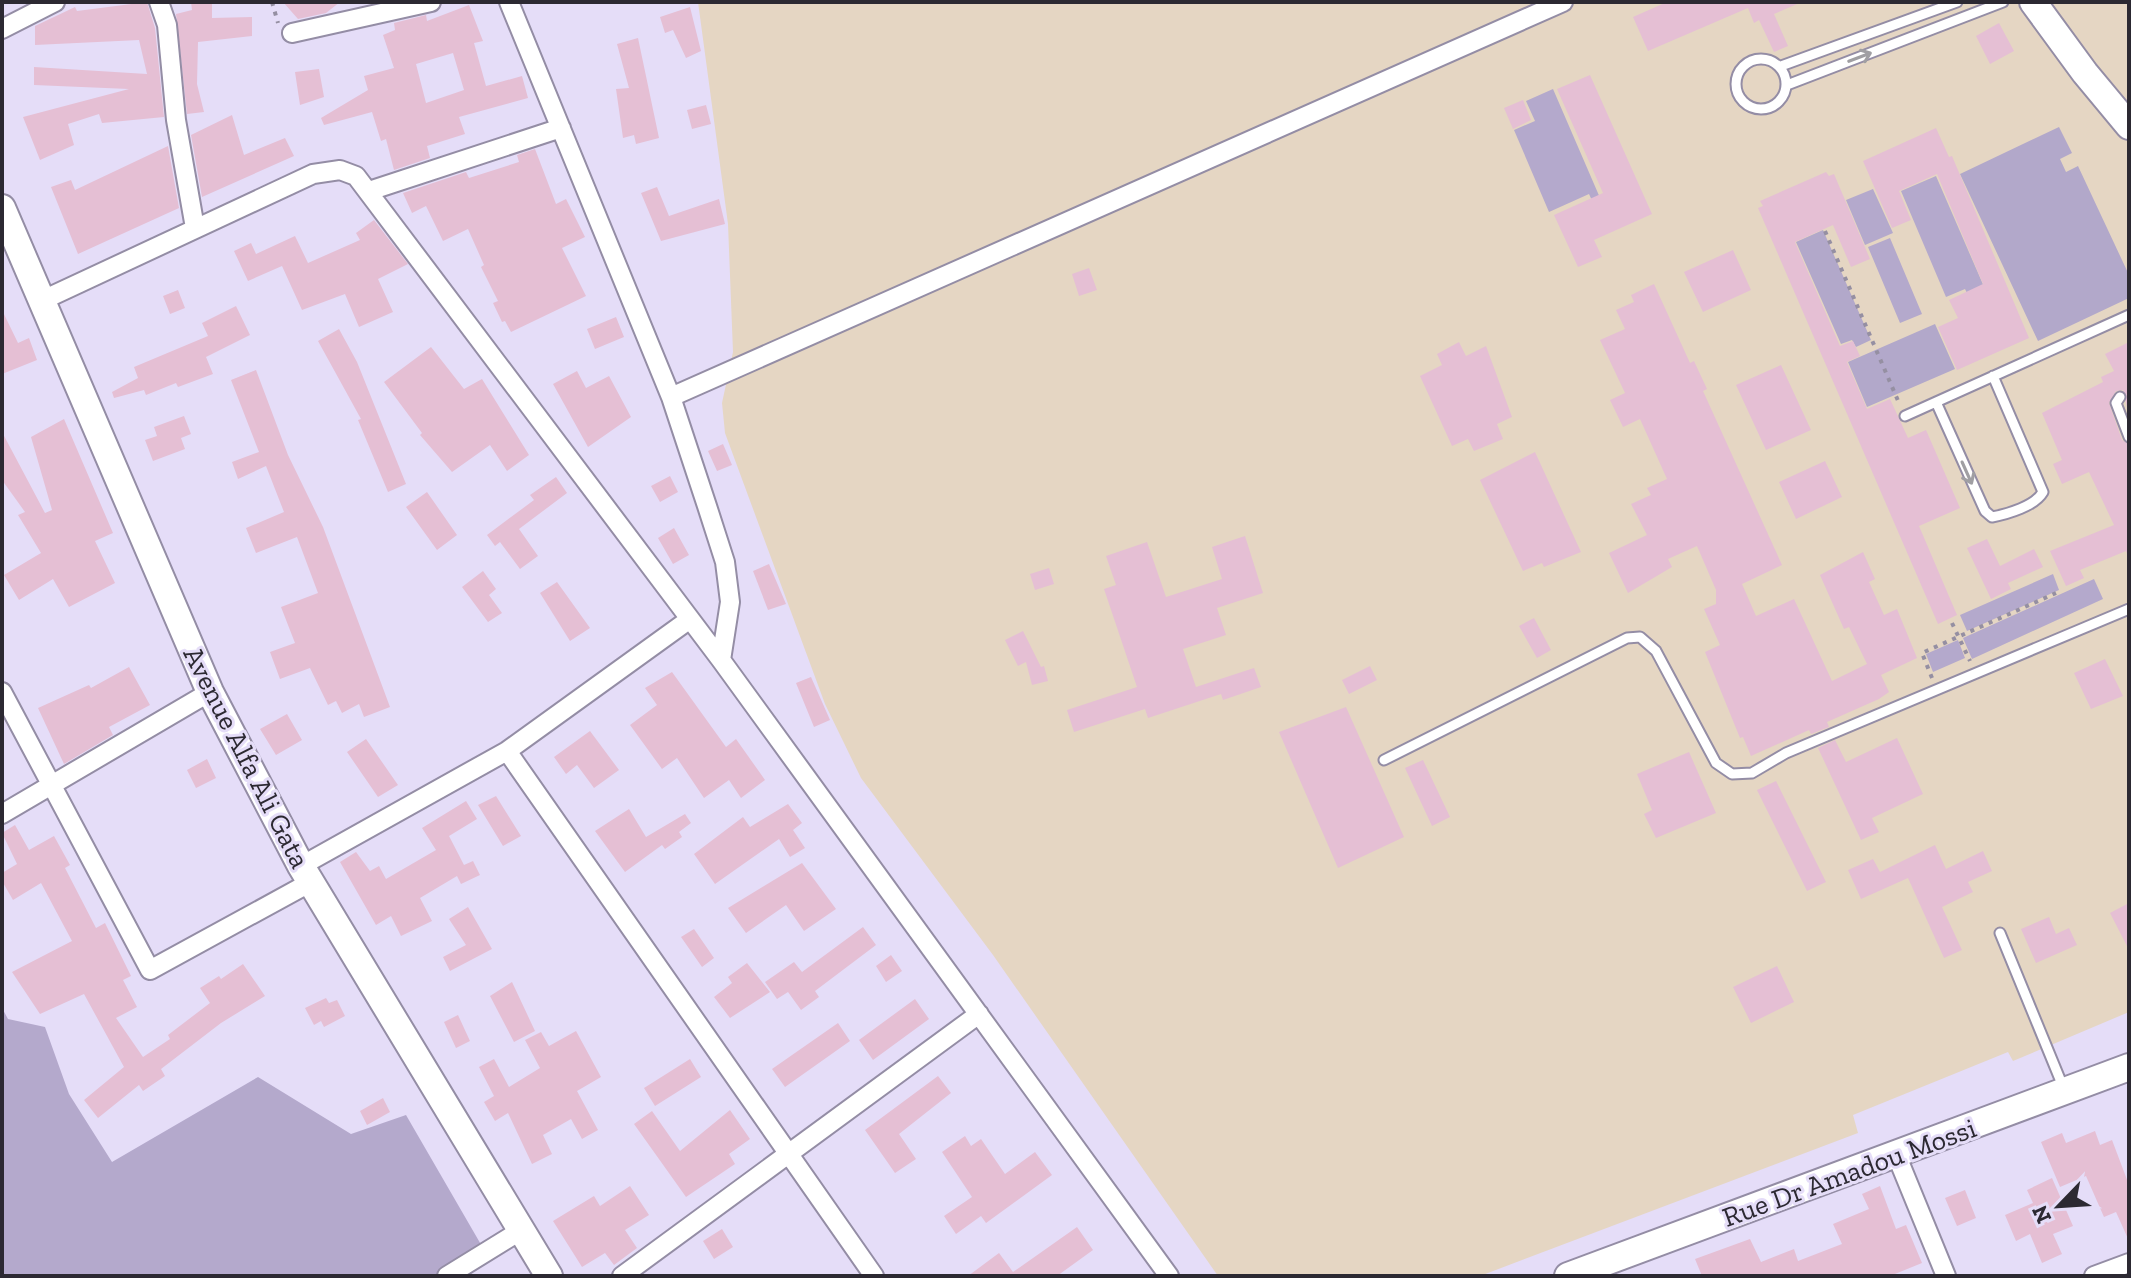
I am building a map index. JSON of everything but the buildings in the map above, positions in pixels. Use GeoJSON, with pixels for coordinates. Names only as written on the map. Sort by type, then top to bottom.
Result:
{"type":"FeatureCollection","features":[{"type":"Feature","properties":{"kind":"street"},"geometry":{"type":"LineString","coordinates":[[2,29],[55,2]]}},
{"type":"Feature","properties":{"kind":"street"},"geometry":{"type":"LineString","coordinates":[[159,2],[167,25],[176,120],[195,228]]}},
{"type":"Feature","properties":{"kind":"street"},"geometry":{"type":"LineString","coordinates":[[292,33],[431,2]]}},
{"type":"Feature","properties":{"kind":"street"},"geometry":{"type":"LineString","coordinates":[[509,2],[671,397],[725,562],[730,602],[721,660]]}},
{"type":"Feature","properties":{"kind":"street"},"geometry":{"type":"LineString","coordinates":[[671,397],[1563,2]]}},
{"type":"Feature","properties":{"kind":"street"},"geometry":{"type":"LineString","coordinates":[[2033,2],[2129,126]]}},
{"type":"Feature","properties":{"kind":"street"},"geometry":{"type":"LineString","coordinates":[[369,191],[561,128]]}},
{"type":"Feature","properties":{"kind":"street"},"geometry":{"type":"LineString","coordinates":[[43,300],[313,174],[340,170],[352,173],[369,191],[721,660],[1169,1276]]}},
{"type":"Feature","properties":{"kind":"street","name":"Avenue Alfa Ali Gata"},"geometry":{"type":"LineString","coordinates":[[5,225],[43,300],[210,692],[306,874],[549,1276]]}},
{"type":"Feature","properties":{"kind":"street"},"geometry":{"type":"LineString","coordinates":[[2,692],[150,970],[507,751],[690,619]]}},
{"type":"Feature","properties":{"kind":"street"},"geometry":{"type":"LineString","coordinates":[[2,814],[210,692]]}},
{"type":"Feature","properties":{"kind":"street"},"geometry":{"type":"LineString","coordinates":[[507,751],[874,1276]]}},
{"type":"Feature","properties":{"kind":"street"},"geometry":{"type":"LineString","coordinates":[[622,1276],[979,1014]]}},
{"type":"Feature","properties":{"kind":"street","name":"Rue Dr Amadou Mossi"},"geometry":{"type":"LineString","coordinates":[[1568,1276],[2129,1067]]}},
{"type":"Feature","properties":{"kind":"street"},"geometry":{"type":"LineString","coordinates":[[1896,1154],[1946,1276]]}},
{"type":"Feature","properties":{"kind":"street"},"geometry":{"type":"LineString","coordinates":[[447,1276],[520,1231]]}},
{"type":"Feature","properties":{"kind":"street"},"geometry":{"type":"LineString","coordinates":[[2094,1276],[2129,1263]]}},
{"type":"Feature","properties":{"kind":"lane"},"geometry":{"type":"LineString","coordinates":[[1781,66],[1957,2]]}},
{"type":"Feature","properties":{"kind":"lane"},"geometry":{"type":"LineString","coordinates":[[1787,85],[2003,2]]}},
{"type":"Feature","properties":{"kind":"lane"},"geometry":{"type":"LineString","coordinates":[[1752,60],[1772,61],[1781,66],[1787,85],[1785,94],[1770,108],[1751,107],[1738,93],[1738,73],[1752,60]]}},
{"type":"Feature","properties":{"kind":"lane"},"geometry":{"type":"LineString","coordinates":[[1905,416],[2129,315]]}},
{"type":"Feature","properties":{"kind":"lane"},"geometry":{"type":"LineString","coordinates":[[1936,402],[1985,511],[1992,517],[2001,516],[2033,502],[2043,492],[1993,376]]}},
{"type":"Feature","properties":{"kind":"lane"},"geometry":{"type":"LineString","coordinates":[[2120,397],[2116,403],[2129,437]]}},
{"type":"Feature","properties":{"kind":"lane"},"geometry":{"type":"LineString","coordinates":[[1384,760],[1627,638],[1640,637],[1650,642],[1716,763],[1732,774],[1752,773],[1786,753],[2129,609]]}},
{"type":"Feature","properties":{"kind":"lane"},"geometry":{"type":"LineString","coordinates":[[2000,933],[2066,1092]]}},
{"type":"Feature","properties":{"kind":"path"},"geometry":{"type":"LineString","coordinates":[[1825,231],[1905,416]]}},
{"type":"Feature","properties":{"kind":"path"},"geometry":{"type":"LineString","coordinates":[[1938,689],[1922,653],[2056,593]]}},
{"type":"Feature","properties":{"kind":"path"},"geometry":{"type":"LineString","coordinates":[[1952,623],[1976,675]]}},
{"type":"Feature","properties":{"kind":"shaded area"},"geometry":{"type":"Polygon","coordinates":[[[698,2],[2129,2],[2129,1012],[2013,1061],[2008,1052],[1853,1115],[1858,1133],[1480,1276],[1218,1276],[993,955],[861,778],[825,704],[725,433],[722,403],[733,352],[728,224],[698,2]]]}},
{"type":"Feature","properties":{"kind":"shaded area"},"geometry":{"type":"Polygon","coordinates":[[[1553,89],[1610,221],[1600,218],[1589,194],[1549,212],[1514,130],[1535,121],[1526,101],[1553,89]]]}},
{"type":"Feature","properties":{"kind":"shaded area"},"geometry":{"type":"Polygon","coordinates":[[[2059,127],[2072,153],[2060,159],[2066,172],[2078,166],[2129,275],[2129,298],[2038,341],[1960,174],[2059,127]]]}},
{"type":"Feature","properties":{"kind":"shaded area"},"geometry":{"type":"Polygon","coordinates":[[[1936,176],[1988,296],[1972,303],[1965,289],[1946,297],[1901,191],[1936,176]]]}},
{"type":"Feature","properties":{"kind":"shaded area"},"geometry":{"type":"Polygon","coordinates":[[[1873,189],[1893,233],[1865,245],[1846,200],[1873,189]]]}},
{"type":"Feature","properties":{"kind":"shaded area"},"geometry":{"type":"Polygon","coordinates":[[[1823,230],[1871,340],[1856,347],[1852,340],[1841,344],[1796,242],[1823,230]]]}},
{"type":"Feature","properties":{"kind":"shaded area"},"geometry":{"type":"Polygon","coordinates":[[[1890,238],[1922,314],[1900,323],[1868,247],[1890,238]]]}},
{"type":"Feature","properties":{"kind":"shaded area"},"geometry":{"type":"Polygon","coordinates":[[[1935,324],[1955,369],[1867,407],[1848,362],[1935,324]]]}},
{"type":"Feature","properties":{"kind":"shaded area"},"geometry":{"type":"Polygon","coordinates":[[[2053,574],[2059,590],[1967,631],[1960,615],[2053,574]]]}},
{"type":"Feature","properties":{"kind":"shaded area"},"geometry":{"type":"Polygon","coordinates":[[[2094,579],[2103,599],[1972,659],[1963,638],[2094,579]]]}},
{"type":"Feature","properties":{"kind":"shaded area"},"geometry":{"type":"Polygon","coordinates":[[[1958,640],[1965,658],[1933,672],[1926,654],[1958,640]]]}},
{"type":"Feature","properties":{"kind":"shaded area"},"geometry":{"type":"Polygon","coordinates":[[[2,1008],[8,1019],[45,1027],[69,1094],[112,1162],[258,1077],[351,1134],[406,1115],[483,1248],[442,1276],[2,1276],[2,1008]]]}}]}
